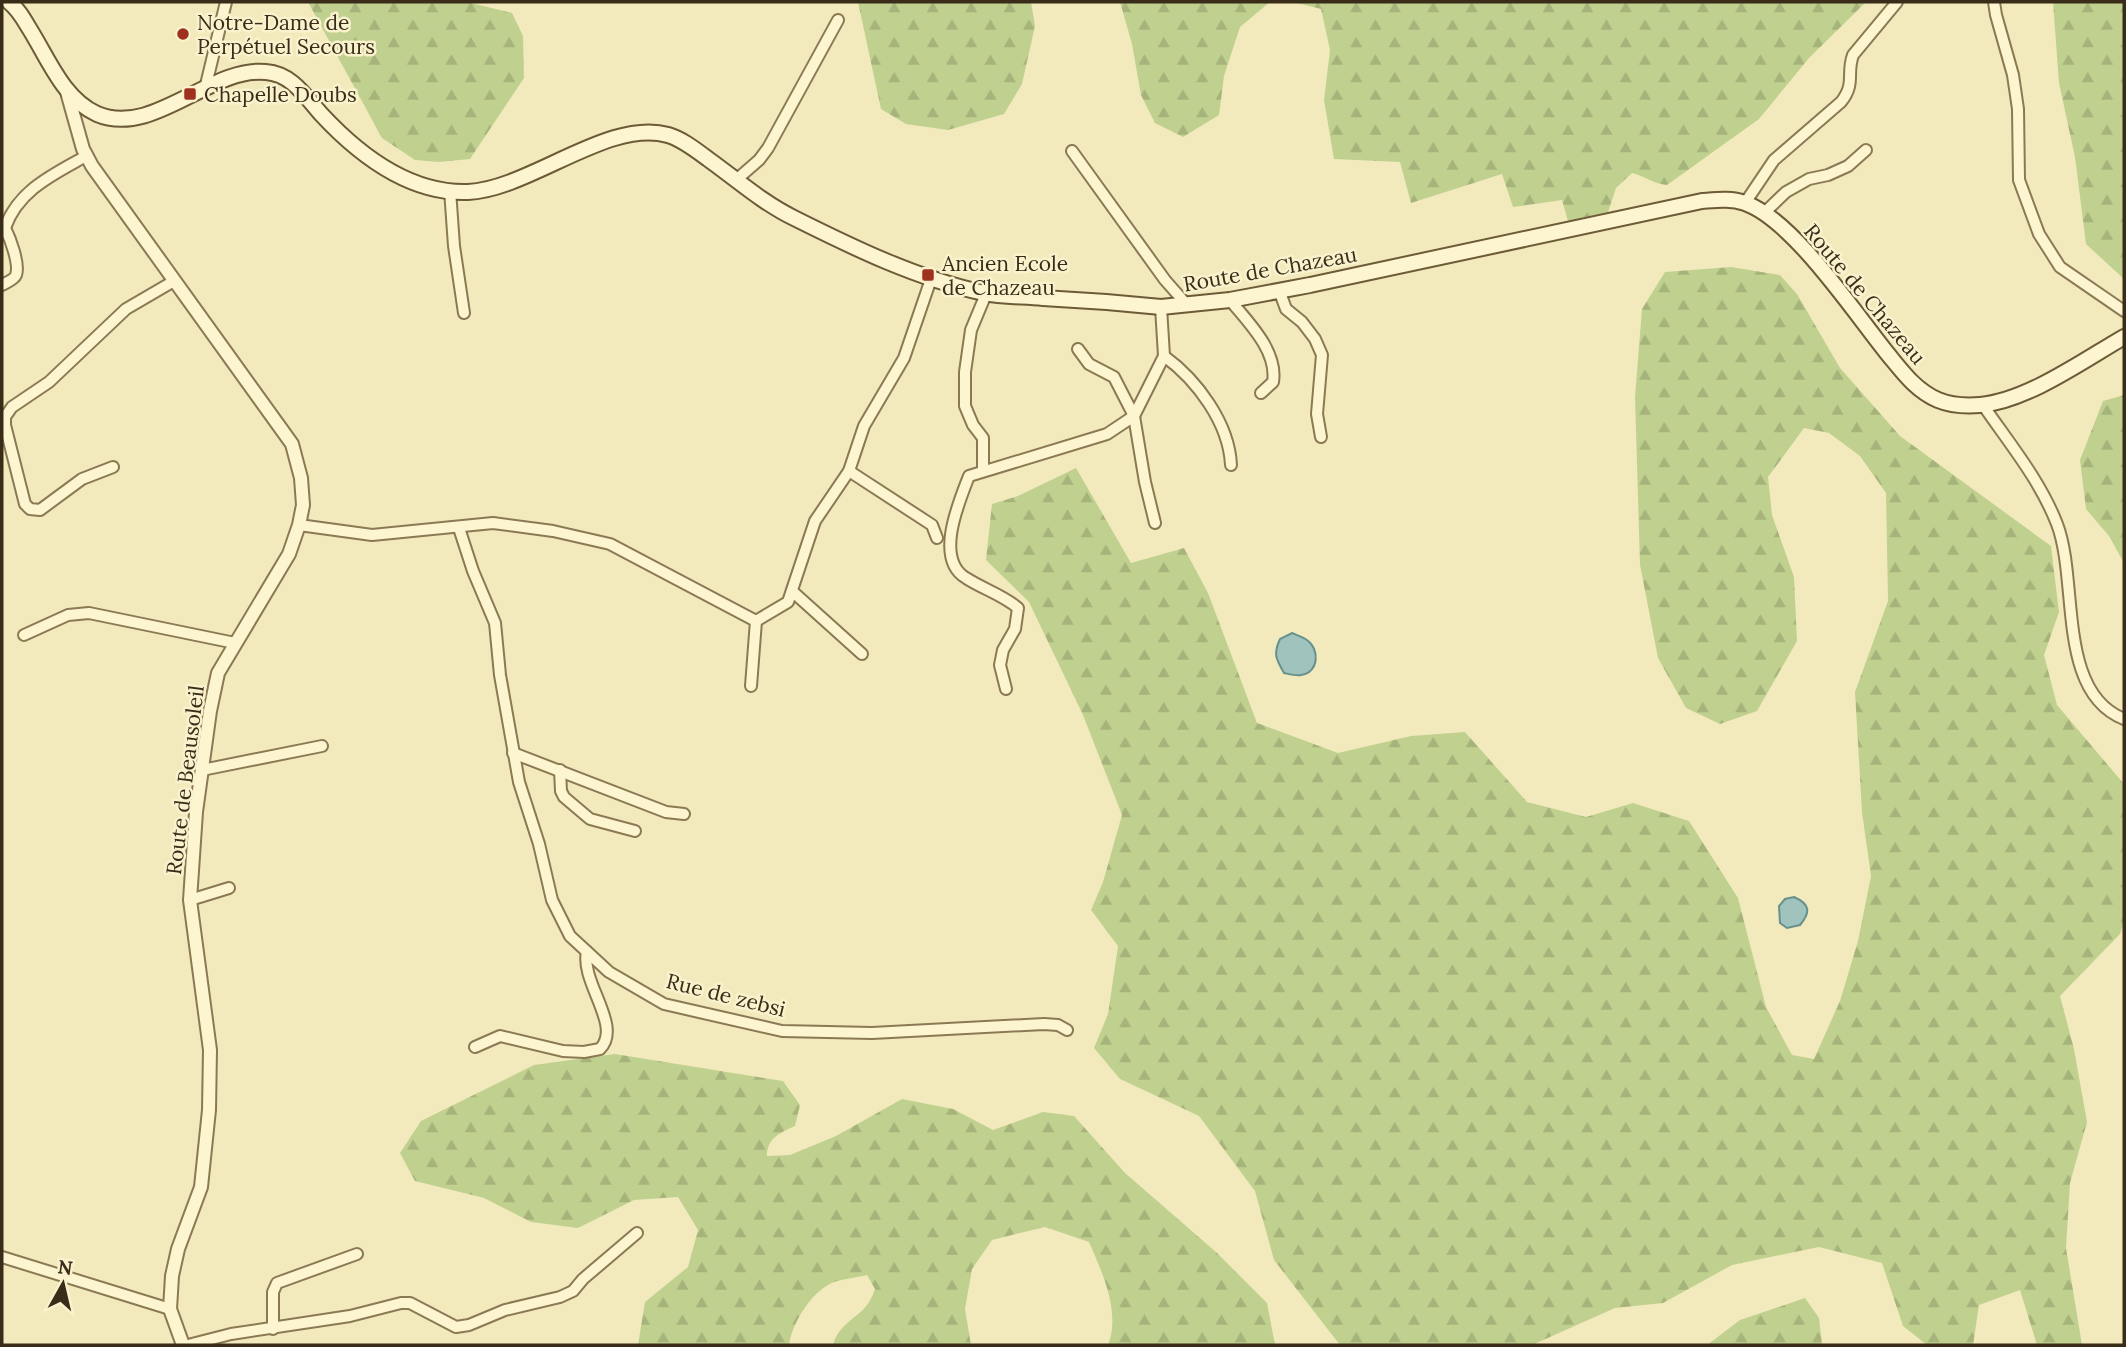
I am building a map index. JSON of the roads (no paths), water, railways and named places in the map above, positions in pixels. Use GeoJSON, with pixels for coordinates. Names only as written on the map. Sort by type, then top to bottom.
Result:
{"type":"FeatureCollection","features":[{"type":"Feature","properties":{"kind":"main road","name":"Route de Chazeau"},"geometry":{"type":"LineString","coordinates":[[9,2],[21,14],[67,92],[96,114],[105,117],[124,118],[155,111],[244,73],[263,71],[282,76],[297,86],[346,139],[378,165],[423,185],[463,192],[491,189],[604,142],[646,133],[668,135],[779,211],[835,239],[931,279],[986,294],[1161,307],[1230,300],[1565,232],[1702,201],[1734,200],[1763,213],[1794,240],[1822,270],[1911,382],[1938,400],[1983,405],[2033,388],[2124,337]]}},
{"type":"Feature","properties":{"kind":"street"},"geometry":{"type":"LineString","coordinates":[[205,89],[226,2]]}},
{"type":"Feature","properties":{"kind":"street"},"geometry":{"type":"LineString","coordinates":[[1745,203],[1774,160],[1849,92],[1853,55],[1897,2]]}},
{"type":"Feature","properties":{"kind":"street"},"geometry":{"type":"LineString","coordinates":[[1994,2],[2013,75],[2020,180],[2039,234],[2060,267],[2124,312]]}},
{"type":"Feature","properties":{"kind":"street"},"geometry":{"type":"LineString","coordinates":[[736,180],[759,160],[768,148],[838,20]]}},
{"type":"Feature","properties":{"kind":"street","name":"Route de Beausoleil"},"geometry":{"type":"LineString","coordinates":[[67,92],[86,156],[292,444],[299,466],[302,492],[303,505],[299,525],[289,554],[218,673],[196,812],[190,900],[210,1050],[209,1110],[201,1187],[178,1249],[172,1276],[170,1309],[185,1345]]}},
{"type":"Feature","properties":{"kind":"street"},"geometry":{"type":"LineString","coordinates":[[1763,213],[1786,192],[1809,179],[1828,175],[1848,166],[1866,150]]}},
{"type":"Feature","properties":{"kind":"street"},"geometry":{"type":"LineString","coordinates":[[1072,151],[1165,280],[1187,305]]}},
{"type":"Feature","properties":{"kind":"street"},"geometry":{"type":"LineString","coordinates":[[2,285],[12,279],[17,271],[13,245],[3,227],[16,206],[28,191],[86,156]]}},
{"type":"Feature","properties":{"kind":"street"},"geometry":{"type":"LineString","coordinates":[[450,191],[454,246],[464,313]]}},
{"type":"Feature","properties":{"kind":"street"},"geometry":{"type":"LineString","coordinates":[[755,621],[788,602],[815,521],[849,471],[864,426],[904,358],[931,279]]}},
{"type":"Feature","properties":{"kind":"street"},"geometry":{"type":"LineString","coordinates":[[113,467],[82,479],[40,510],[30,509],[25,504],[5,417],[12,407],[49,383],[126,309],[174,281]]}},
{"type":"Feature","properties":{"kind":"street"},"geometry":{"type":"LineString","coordinates":[[1279,290],[1286,309],[1315,338],[1322,355],[1317,414],[1321,437]]}},
{"type":"Feature","properties":{"kind":"street"},"geometry":{"type":"LineString","coordinates":[[983,470],[984,438],[973,425],[965,406],[965,372],[971,330],[986,294]]}},
{"type":"Feature","properties":{"kind":"street"},"geometry":{"type":"LineString","coordinates":[[1230,300],[1252,326],[1272,360],[1273,382],[1261,393]]}},
{"type":"Feature","properties":{"kind":"street"},"geometry":{"type":"LineString","coordinates":[[1006,689],[1000,665],[1003,650],[1015,629],[1018,608],[1009,600],[962,576],[951,556],[950,530],[969,476],[1107,435],[1134,415],[1164,356],[1161,307]]}},
{"type":"Feature","properties":{"kind":"street"},"geometry":{"type":"LineString","coordinates":[[1078,349],[1089,364],[1114,377],[1134,415],[1155,523]]}},
{"type":"Feature","properties":{"kind":"street"},"geometry":{"type":"LineString","coordinates":[[1164,356],[1184,371],[1214,414],[1231,449],[1231,464]]}},
{"type":"Feature","properties":{"kind":"street"},"geometry":{"type":"LineString","coordinates":[[1983,405],[2038,485],[2057,525],[2067,567],[2076,653],[2083,675],[2098,702],[2124,719]]}},
{"type":"Feature","properties":{"kind":"street"},"geometry":{"type":"LineString","coordinates":[[849,471],[932,525],[937,538]]}},
{"type":"Feature","properties":{"kind":"street"},"geometry":{"type":"LineString","coordinates":[[299,525],[372,535],[493,523],[553,531],[610,544],[755,621]]}},
{"type":"Feature","properties":{"kind":"street","name":"Rue de zebsi"},"geometry":{"type":"LineString","coordinates":[[459,528],[495,623],[513,753],[552,900],[570,936],[609,972],[664,1004],[782,1031],[872,1033],[1044,1024],[1058,1025],[1067,1030]]}},
{"type":"Feature","properties":{"kind":"street"},"geometry":{"type":"LineString","coordinates":[[792,591],[862,654]]}},
{"type":"Feature","properties":{"kind":"street"},"geometry":{"type":"LineString","coordinates":[[24,635],[68,615],[89,613],[235,643]]}},
{"type":"Feature","properties":{"kind":"street"},"geometry":{"type":"LineString","coordinates":[[751,686],[755,621]]}},
{"type":"Feature","properties":{"kind":"street"},"geometry":{"type":"LineString","coordinates":[[202,770],[322,746]]}},
{"type":"Feature","properties":{"kind":"street"},"geometry":{"type":"LineString","coordinates":[[513,753],[666,812],[684,814]]}},
{"type":"Feature","properties":{"kind":"street"},"geometry":{"type":"LineString","coordinates":[[559,770],[564,797],[590,819],[635,831]]}},
{"type":"Feature","properties":{"kind":"street"},"geometry":{"type":"LineString","coordinates":[[190,900],[229,888]]}},
{"type":"Feature","properties":{"kind":"street"},"geometry":{"type":"LineString","coordinates":[[475,1047],[499,1036],[563,1051],[584,1052],[600,1049],[608,1037],[607,1025],[585,966],[587,952]]}},
{"type":"Feature","properties":{"kind":"street"},"geometry":{"type":"LineString","coordinates":[[185,1345],[231,1334],[349,1316],[401,1303],[410,1303],[456,1327],[469,1325],[505,1310],[573,1291],[637,1233]]}},
{"type":"Feature","properties":{"kind":"street"},"geometry":{"type":"LineString","coordinates":[[273,1329],[273,1292],[277,1283],[358,1254]]}},
{"type":"Feature","properties":{"kind":"street"},"geometry":{"type":"LineString","coordinates":[[2,1257],[170,1309]]}},
{"type":"Feature","properties":{"kind":"water"},"geometry":{"type":"Polygon","coordinates":[[[1292,633],[1307,640],[1316,655],[1311,670],[1301,675],[1284,673],[1277,660],[1280,639],[1292,633]]]}},
{"type":"Feature","properties":{"kind":"water"},"geometry":{"type":"Polygon","coordinates":[[[1794,897],[1803,902],[1807,912],[1800,925],[1787,928],[1780,923],[1779,906],[1785,899],[1794,897]]]}},
{"type":"Feature","properties":{"kind":"place","name":"Notre-Dame de Perpétuel Secours"},"geometry":{"type":"Point","coordinates":[183,34]}},
{"type":"Feature","properties":{"kind":"place","name":"Chapelle Doubs"},"geometry":{"type":"Point","coordinates":[190,94]}},
{"type":"Feature","properties":{"kind":"place","name":"Ancien Ecole de Chazeau"},"geometry":{"type":"Point","coordinates":[928,275]}}]}
